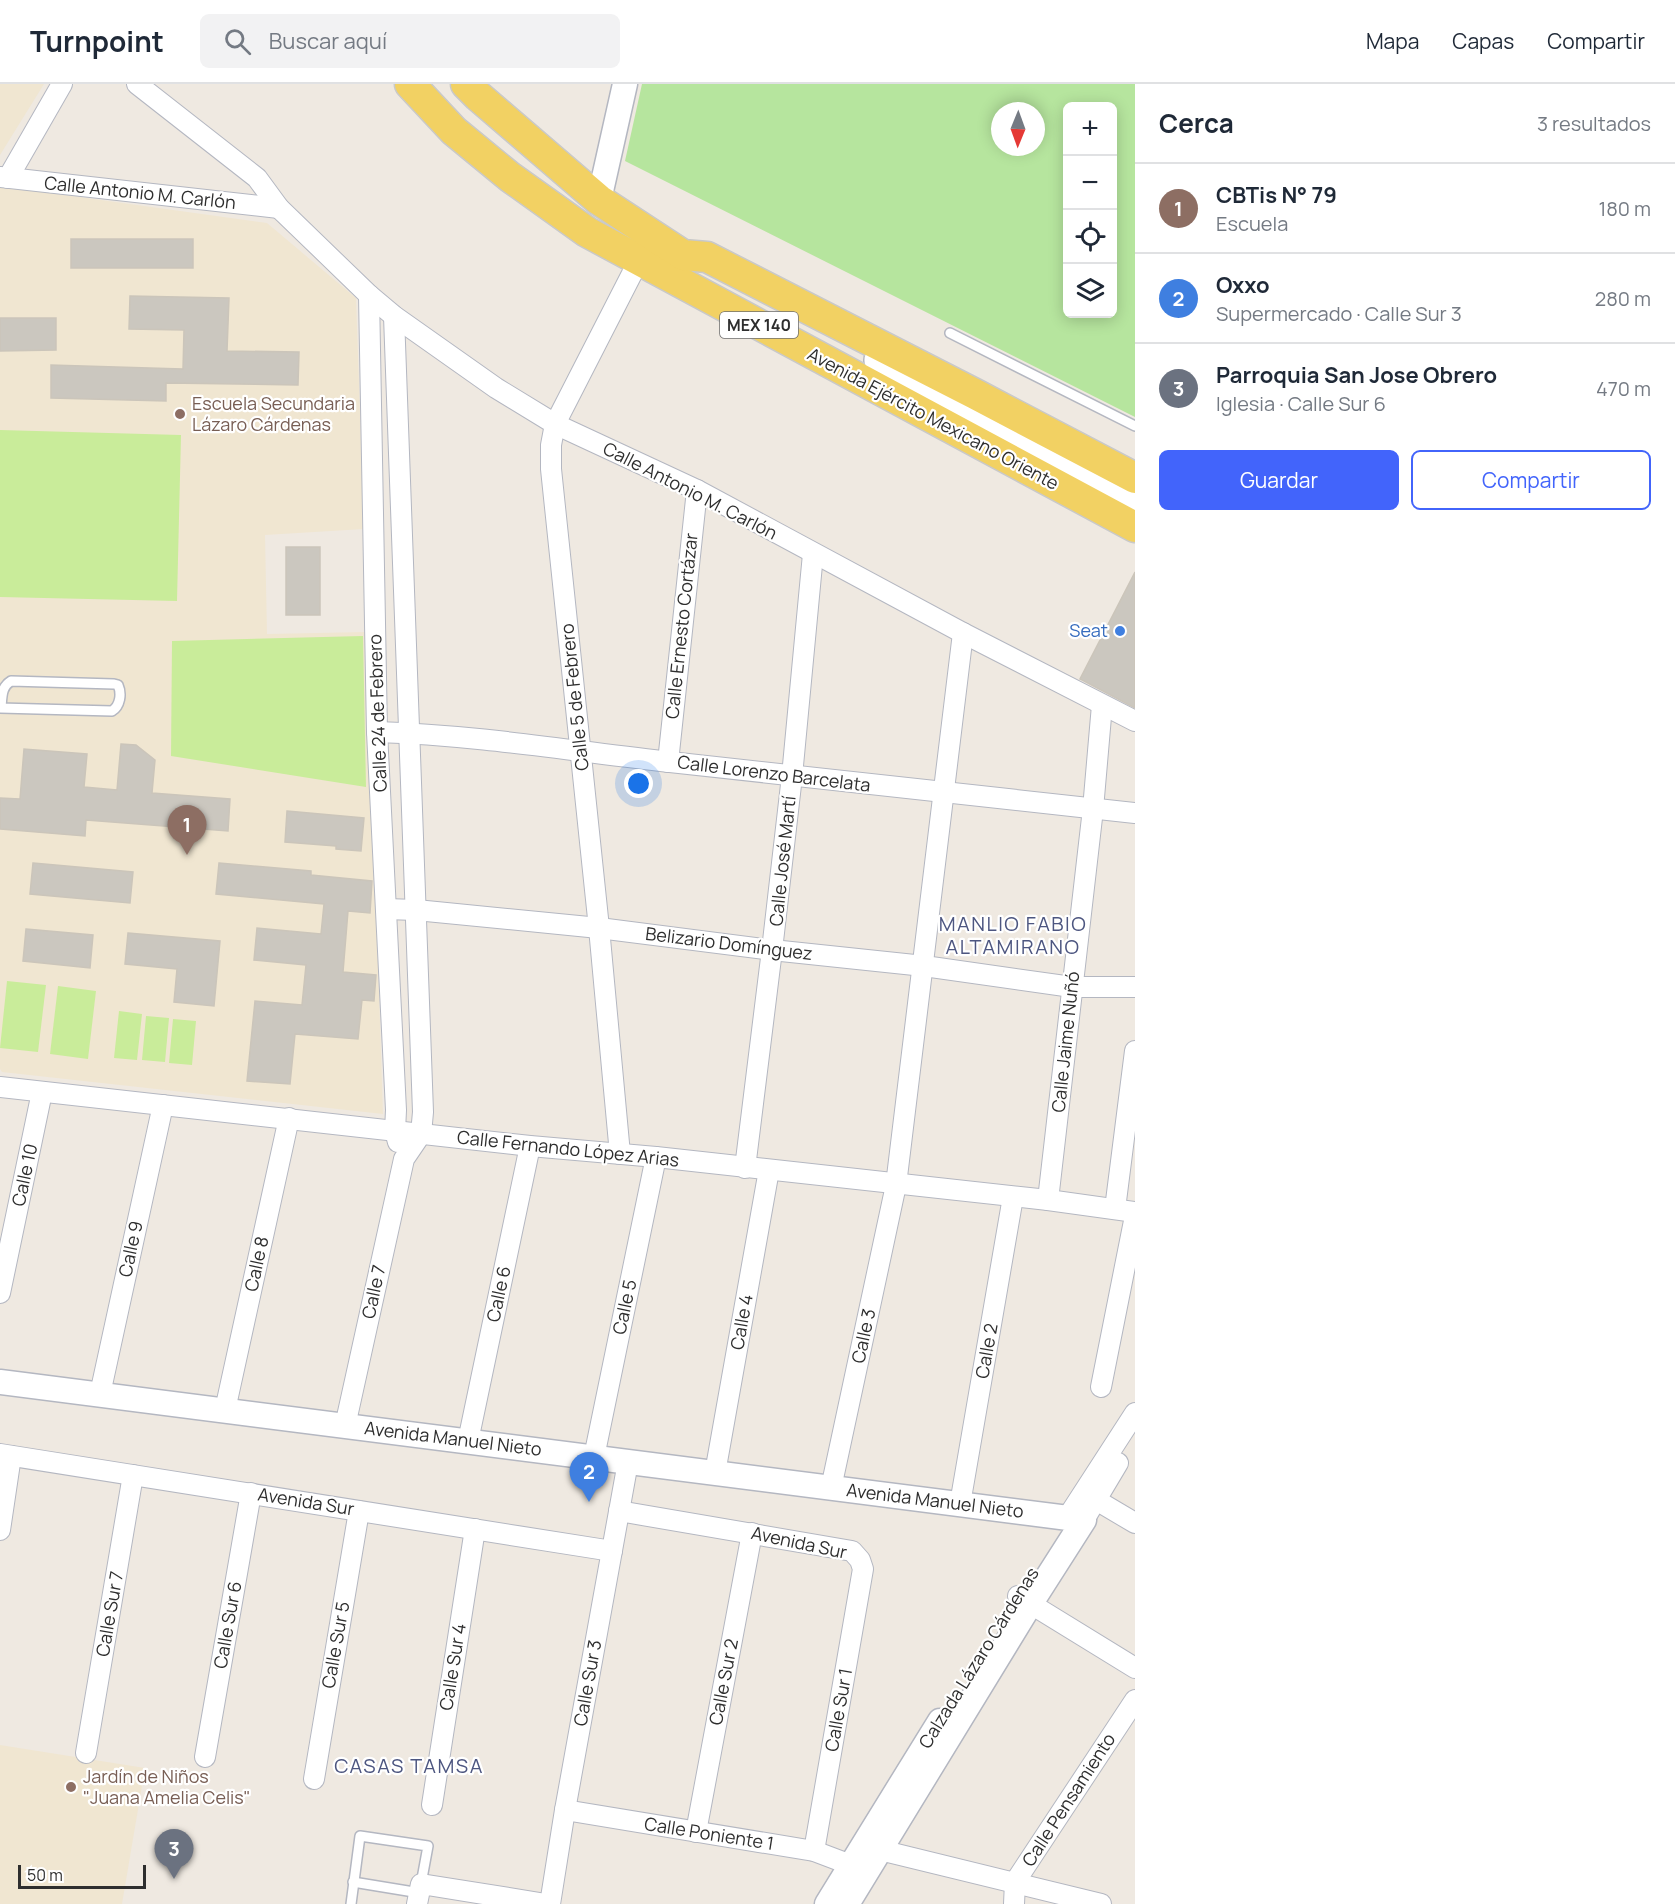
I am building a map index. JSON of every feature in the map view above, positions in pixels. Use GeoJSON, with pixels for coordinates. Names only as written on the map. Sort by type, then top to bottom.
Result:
{"type":"FeatureCollection","features":[{"type":"Feature","properties":{"kind":"main road","name":"Avenida Ejército Mexicano Oriente"},"geometry":{"type":"LineString","coordinates":[[410,84],[454,131],[510,177],[587,232],[1135,527]]}},
{"type":"Feature","properties":{"kind":"main road","name":"Avenida Ejército Mexicano Oriente"},"geometry":{"type":"LineString","coordinates":[[466,84],[599,200],[683,255],[1135,500]]}},
{"type":"Feature","properties":{"kind":"main road","name":"Avenida Ejército Mexicano Oriente"},"geometry":{"type":"LineString","coordinates":[[683,255],[706,257],[1135,477]]}},
{"type":"Feature","properties":{"kind":"street"},"geometry":{"type":"LineString","coordinates":[[4,177],[62,84]]}},
{"type":"Feature","properties":{"kind":"street","name":"Calle Antonio M. Carlón"},"geometry":{"type":"LineString","coordinates":[[137,84],[256,177],[279,208],[369,295],[394,316],[496,388],[555,424],[696,490],[963,633],[1135,721]]}},
{"type":"Feature","properties":{"kind":"street"},"geometry":{"type":"LineString","coordinates":[[599,200],[625,84]]}},
{"type":"Feature","properties":{"kind":"street","name":"Calle Antonio M. Carlón"},"geometry":{"type":"LineString","coordinates":[[4,177],[279,208]]}},
{"type":"Feature","properties":{"kind":"street","name":"Calle 5 de Febrero"},"geometry":{"type":"LineString","coordinates":[[620,1154],[551,469],[551,445],[555,424],[639,260]]}},
{"type":"Feature","properties":{"kind":"street","name":"Calle 24 de Febrero"},"geometry":{"type":"LineString","coordinates":[[369,295],[377,732],[396,1110],[395,1131]]}},
{"type":"Feature","properties":{"kind":"street","name":"Calle 24 de Febrero"},"geometry":{"type":"LineString","coordinates":[[394,316],[423,1112],[421,1134]]}},
{"type":"Feature","properties":{"kind":"street","name":"Calle Ernesto Cortázar"},"geometry":{"type":"LineString","coordinates":[[668,762],[696,490]]}},
{"type":"Feature","properties":{"kind":"street","name":"Calle José Martí"},"geometry":{"type":"LineString","coordinates":[[745,1168],[792,776],[813,554]]}},
{"type":"Feature","properties":{"kind":"street","name":"Calle 3"},"geometry":{"type":"LineString","coordinates":[[831,1488],[896,1185],[963,633]]}},
{"type":"Feature","properties":{"kind":"street","name":"Calle Jaime Nuñó"},"geometry":{"type":"LineString","coordinates":[[1048,1200],[1093,809],[1102,705]]}},
{"type":"Feature","properties":{"kind":"street","name":"Calle Lorenzo Barcelata"},"geometry":{"type":"LineString","coordinates":[[377,732],[410,733],[580,751],[944,794],[1135,813]]}},
{"type":"Feature","properties":{"kind":"street","name":"Belizario Domínguez"},"geometry":{"type":"LineString","coordinates":[[386,909],[599,928],[924,966],[1072,987],[1135,987]]}},
{"type":"Feature","properties":{"kind":"street"},"geometry":{"type":"LineString","coordinates":[[1115,1209],[1135,1051]]}},
{"type":"Feature","properties":{"kind":"street","name":"Calle Fernando López Arias"},"geometry":{"type":"LineString","coordinates":[[0,1087],[530,1146],[1048,1200],[1135,1214]]}},
{"type":"Feature","properties":{"kind":"street","name":"Calle 10"},"geometry":{"type":"LineString","coordinates":[[0,1293],[42,1092]]}},
{"type":"Feature","properties":{"kind":"street","name":"Calle 9"},"geometry":{"type":"LineString","coordinates":[[100,1394],[163,1105]]}},
{"type":"Feature","properties":{"kind":"street","name":"Calle 8"},"geometry":{"type":"LineString","coordinates":[[225,1410],[289,1118]]}},
{"type":"Feature","properties":{"kind":"street"},"geometry":{"type":"LineString","coordinates":[[395,1131],[404,1159]]}},
{"type":"Feature","properties":{"kind":"street","name":"Calle 7"},"geometry":{"type":"LineString","coordinates":[[345,1426],[404,1159],[421,1134]]}},
{"type":"Feature","properties":{"kind":"street","name":"Calle 6"},"geometry":{"type":"LineString","coordinates":[[468,1441],[530,1146]]}},
{"type":"Feature","properties":{"kind":"street","name":"Calle 5"},"geometry":{"type":"LineString","coordinates":[[594,1457],[656,1158]]}},
{"type":"Feature","properties":{"kind":"street","name":"Calle 4"},"geometry":{"type":"LineString","coordinates":[[715,1473],[770,1170]]}},
{"type":"Feature","properties":{"kind":"street","name":"Calle 2"},"geometry":{"type":"LineString","coordinates":[[960,1504],[1013,1197]]}},
{"type":"Feature","properties":{"kind":"street"},"geometry":{"type":"LineString","coordinates":[[1101,1388],[1135,1214]]}},
{"type":"Feature","properties":{"kind":"street","name":"Avenida Manuel Nieto"},"geometry":{"type":"LineString","coordinates":[[0,1382],[960,1504],[1083,1508]]}},
{"type":"Feature","properties":{"kind":"street","name":"Calzada Lázaro Cárdenas"},"geometry":{"type":"LineString","coordinates":[[1083,1508],[1135,1413]]}},
{"type":"Feature","properties":{"kind":"street","name":"Calzada Lázaro Cárdenas"},"geometry":{"type":"LineString","coordinates":[[827,1904],[1083,1508],[1135,1436]]}},
{"type":"Feature","properties":{"kind":"street"},"geometry":{"type":"LineString","coordinates":[[0,1530],[5,1455]]}},
{"type":"Feature","properties":{"kind":"street","name":"Avenida Sur"},"geometry":{"type":"LineString","coordinates":[[5,1455],[612,1551]]}},
{"type":"Feature","properties":{"kind":"street","name":"Calle Sur 3"},"geometry":{"type":"LineString","coordinates":[[548,1904],[628,1462]]}},
{"type":"Feature","properties":{"kind":"street","name":"Calle Sur 7"},"geometry":{"type":"LineString","coordinates":[[86,1754],[133,1475]]}},
{"type":"Feature","properties":{"kind":"street","name":"Calle Sur 6"},"geometry":{"type":"LineString","coordinates":[[205,1757],[251,1493]]}},
{"type":"Feature","properties":{"kind":"street"},"geometry":{"type":"LineString","coordinates":[[1083,1508],[1135,1523]]}},
{"type":"Feature","properties":{"kind":"street","name":"Calle Sur 5"},"geometry":{"type":"LineString","coordinates":[[314,1779],[359,1511]]}},
{"type":"Feature","properties":{"kind":"street","name":"Avenida Sur"},"geometry":{"type":"LineString","coordinates":[[619,1511],[852,1551],[860,1560],[863,1569]]}},
{"type":"Feature","properties":{"kind":"street","name":"Calle Sur 4"},"geometry":{"type":"LineString","coordinates":[[432,1805],[475,1529]]}},
{"type":"Feature","properties":{"kind":"street","name":"Calle Sur 2"},"geometry":{"type":"LineString","coordinates":[[696,1832],[752,1533]]}},
{"type":"Feature","properties":{"kind":"street","name":"Calle Sur 1"},"geometry":{"type":"LineString","coordinates":[[814,1851],[863,1569]]}},
{"type":"Feature","properties":{"kind":"street"},"geometry":{"type":"LineString","coordinates":[[1024,1599],[1135,1668]]}},
{"type":"Feature","properties":{"kind":"street","name":"Calzada Lázaro Cárdenas"},"geometry":{"type":"LineString","coordinates":[[848,1904],[1024,1599]]}},
{"type":"Feature","properties":{"kind":"street","name":"Calle Pensamiento"},"geometry":{"type":"LineString","coordinates":[[1014,1904],[1015,1882],[1135,1700]]}},
{"type":"Feature","properties":{"kind":"street","name":"Calle Poniente 1"},"geometry":{"type":"LineString","coordinates":[[565,1810],[814,1851],[851,1865]]}},
{"type":"Feature","properties":{"kind":"street"},"geometry":{"type":"LineString","coordinates":[[880,1850],[1101,1904]]}},
{"type":"Feature","properties":{"kind":"street"},"geometry":{"type":"LineString","coordinates":[[419,1893],[548,1904]]}},
{"type":"Feature","properties":{"kind":"lane"},"geometry":{"type":"LineString","coordinates":[[950,333],[1135,426]]}},
{"type":"Feature","properties":{"kind":"lane"},"geometry":{"type":"LineString","coordinates":[[11,681],[114,684],[120,688],[119,703],[112,711],[0,708],[5,685],[11,681]]}},
{"type":"Feature","properties":{"kind":"lane"},"geometry":{"type":"LineString","coordinates":[[351,1904],[353,1882],[360,1836],[428,1846],[419,1893],[353,1882]]}},
{"type":"Feature","properties":{"kind":"shaded area"},"geometry":{"type":"Polygon","coordinates":[[[0,84],[44,84],[0,155],[0,84]]]}},
{"type":"Feature","properties":{"kind":"shaded area"},"geometry":{"type":"Polygon","coordinates":[[[0,186],[267,223],[356,298],[364,529],[265,535],[267,634],[367,632],[383,1114],[2,1072],[0,1069],[0,186]]]}},
{"type":"Feature","properties":{"kind":"shaded area"},"geometry":{"type":"Polygon","coordinates":[[[0,1745],[145,1768],[122,1904],[0,1904],[0,1745]]]}},
{"type":"Feature","properties":{"kind":"green space"},"geometry":{"type":"Polygon","coordinates":[[[642,84],[1135,84],[1135,417],[625,161],[642,84]]]}},
{"type":"Feature","properties":{"kind":"green space"},"geometry":{"type":"Polygon","coordinates":[[[0,430],[181,435],[177,601],[0,597],[0,430]]]}},
{"type":"Feature","properties":{"kind":"green space"},"geometry":{"type":"Polygon","coordinates":[[[363,636],[366,787],[171,756],[172,641],[363,636]]]}},
{"type":"Feature","properties":{"kind":"green space"},"geometry":{"type":"Polygon","coordinates":[[[7,981],[46,985],[38,1052],[0,1048],[7,981]]]}},
{"type":"Feature","properties":{"kind":"green space"},"geometry":{"type":"Polygon","coordinates":[[[58,986],[96,991],[88,1059],[50,1054],[58,986]]]}},
{"type":"Feature","properties":{"kind":"green space"},"geometry":{"type":"Polygon","coordinates":[[[119,1011],[142,1014],[137,1060],[114,1058],[119,1011]]]}},
{"type":"Feature","properties":{"kind":"green space"},"geometry":{"type":"Polygon","coordinates":[[[146,1016],[169,1018],[165,1062],[142,1060],[146,1016]]]}},
{"type":"Feature","properties":{"kind":"green space"},"geometry":{"type":"Polygon","coordinates":[[[173,1019],[196,1021],[192,1065],[169,1063],[173,1019]]]}},
{"type":"Feature","properties":{"kind":"building"},"geometry":{"type":"Polygon","coordinates":[[[71,239],[193,239],[193,268],[71,268],[71,239]]]}},
{"type":"Feature","properties":{"kind":"building"},"geometry":{"type":"Polygon","coordinates":[[[130,296],[229,298],[227,351],[299,352],[298,385],[166,383],[166,401],[51,398],[51,365],[183,369],[184,330],[129,329],[130,296]]]}},
{"type":"Feature","properties":{"kind":"building"},"geometry":{"type":"Polygon","coordinates":[[[0,318],[56,318],[56,350],[0,351],[0,318]]]}},
{"type":"Feature","properties":{"kind":"building"},"geometry":{"type":"Polygon","coordinates":[[[286,547],[320,547],[320,615],[286,615],[286,547]]]}},
{"type":"Feature","properties":{"kind":"building","name":"Seat"},"geometry":{"type":"Polygon","coordinates":[[[1135,572],[1135,708],[1080,679],[1135,572]]]}},
{"type":"Feature","properties":{"kind":"building"},"geometry":{"type":"Polygon","coordinates":[[[121,744],[136,745],[155,760],[152,793],[230,799],[228,831],[86,820],[85,836],[0,829],[0,798],[20,799],[24,749],[87,754],[84,787],[117,790],[121,744]]]}},
{"type":"Feature","properties":{"kind":"building"},"geometry":{"type":"Polygon","coordinates":[[[287,811],[364,818],[361,851],[336,849],[336,846],[285,842],[287,811]]]}},
{"type":"Feature","properties":{"kind":"building"},"geometry":{"type":"Polygon","coordinates":[[[33,863],[133,872],[130,903],[30,894],[33,863]]]}},
{"type":"Feature","properties":{"kind":"building"},"geometry":{"type":"Polygon","coordinates":[[[219,863],[311,871],[311,875],[372,881],[370,913],[348,911],[343,972],[376,975],[374,1001],[362,1000],[358,1039],[295,1034],[290,1084],[247,1081],[255,1001],[302,1005],[306,965],[254,960],[257,928],[321,934],[324,904],[216,894],[219,863]]]}},
{"type":"Feature","properties":{"kind":"building"},"geometry":{"type":"Polygon","coordinates":[[[26,929],[93,935],[90,968],[23,961],[26,929]]]}},
{"type":"Feature","properties":{"kind":"building"},"geometry":{"type":"Polygon","coordinates":[[[128,933],[220,941],[214,1006],[174,1002],[177,969],[125,964],[128,933]]]}},
{"type":"Feature","properties":{"kind":"place","name":"Escuela Secundaria Lázaro Cárdenas"},"geometry":{"type":"Point","coordinates":[180,414]}},
{"type":"Feature","properties":{"kind":"place","name":"Seat"},"geometry":{"type":"Point","coordinates":[1120,631]}},
{"type":"Feature","properties":{"kind":"place","name":"CBTis N° 79"},"geometry":{"type":"Point","coordinates":[187,855]}},
{"type":"Feature","properties":{"kind":"place","name":"Oxxo"},"geometry":{"type":"Point","coordinates":[589,1502]}},
{"type":"Feature","properties":{"kind":"place","name":"Jardín de Niños \"Juana Amelia Celis\""},"geometry":{"type":"Point","coordinates":[71,1787]}},
{"type":"Feature","properties":{"kind":"place","name":"Parroquia San Jose Obrero"},"geometry":{"type":"Point","coordinates":[174,1879]}},
{"type":"Feature","properties":{"kind":"district","name":"MANLIO FABIO ALTAMIRANO"},"geometry":{"type":"Point","coordinates":[1013,936]}},
{"type":"Feature","properties":{"kind":"district","name":"CASAS TAMSA"},"geometry":{"type":"Point","coordinates":[409,1766]}}]}
